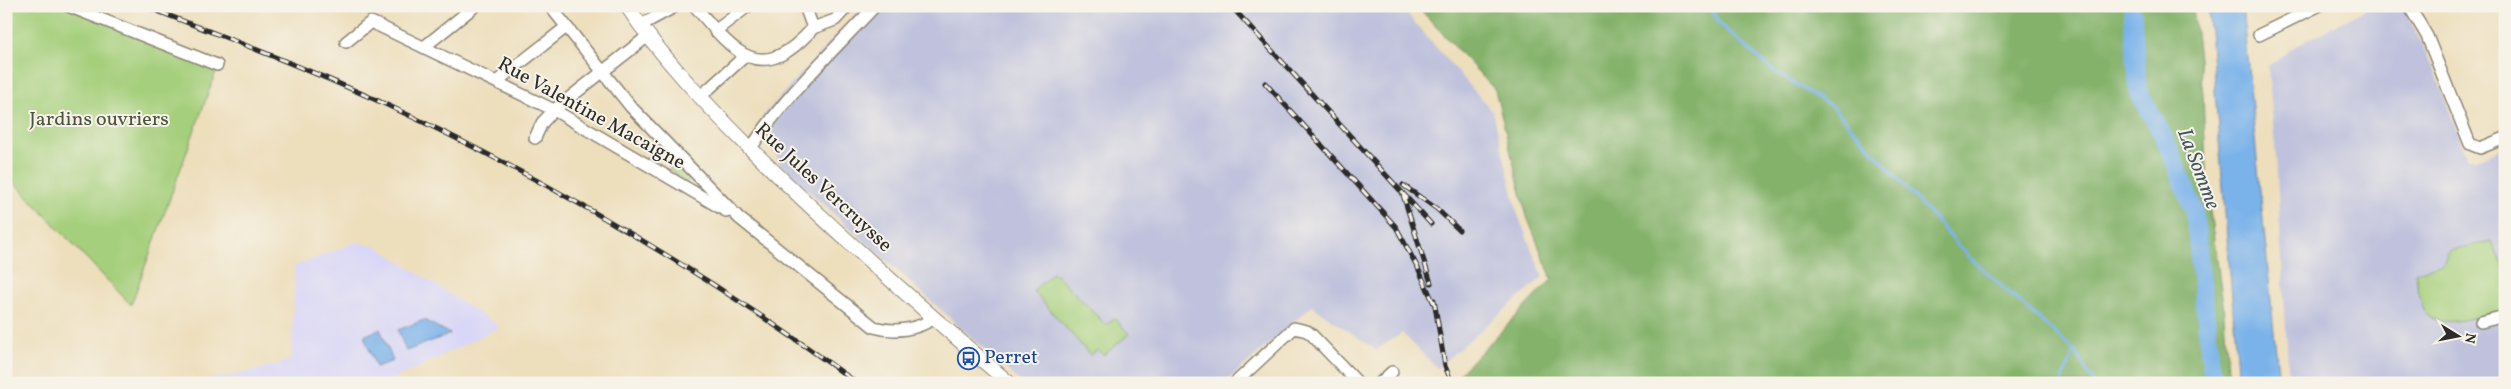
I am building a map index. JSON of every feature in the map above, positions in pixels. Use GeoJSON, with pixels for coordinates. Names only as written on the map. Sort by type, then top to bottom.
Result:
{"type":"FeatureCollection","features":[{"type":"Feature","properties":{"kind":"main road","name":"Rue Jules Vercruysse"},"geometry":{"type":"LineString","coordinates":[[627,6],[644,31],[701,96],[782,181],[1008,383]]}},
{"type":"Feature","properties":{"kind":"street"},"geometry":{"type":"LineString","coordinates":[[68,6],[217,65]]}},
{"type":"Feature","properties":{"kind":"street"},"geometry":{"type":"LineString","coordinates":[[550,6],[565,28],[631,106],[739,218],[874,327],[885,330],[904,329],[934,318]]}},
{"type":"Feature","properties":{"kind":"street"},"geometry":{"type":"LineString","coordinates":[[535,138],[542,124],[554,110],[601,72],[644,31],[676,6]]}},
{"type":"Feature","properties":{"kind":"street"},"geometry":{"type":"LineString","coordinates":[[695,6],[731,49],[745,56],[764,59],[778,56],[800,42],[813,28],[835,20],[848,6]]}},
{"type":"Feature","properties":{"kind":"street"},"geometry":{"type":"LineString","coordinates":[[715,31],[748,6]]}},
{"type":"Feature","properties":{"kind":"street"},"geometry":{"type":"LineString","coordinates":[[805,6],[813,28]]}},
{"type":"Feature","properties":{"kind":"street"},"geometry":{"type":"LineString","coordinates":[[750,148],[813,72],[875,6]]}},
{"type":"Feature","properties":{"kind":"street"},"geometry":{"type":"LineString","coordinates":[[2259,35],[2318,6]]}},
{"type":"Feature","properties":{"kind":"street"},"geometry":{"type":"LineString","coordinates":[[2409,6],[2428,36],[2470,144],[2480,148],[2505,138]]}},
{"type":"Feature","properties":{"kind":"street"},"geometry":{"type":"LineString","coordinates":[[424,47],[470,8]]}},
{"type":"Feature","properties":{"kind":"street","name":"Rue Valentine Macaigne"},"geometry":{"type":"LineString","coordinates":[[346,42],[372,22],[554,110],[739,218]]}},
{"type":"Feature","properties":{"kind":"street"},"geometry":{"type":"LineString","coordinates":[[496,82],[565,28]]}},
{"type":"Feature","properties":{"kind":"street"},"geometry":{"type":"LineString","coordinates":[[701,96],[745,56]]}},
{"type":"Feature","properties":{"kind":"street"},"geometry":{"type":"LineString","coordinates":[[2481,322],[2505,316]]}},
{"type":"Feature","properties":{"kind":"street"},"geometry":{"type":"LineString","coordinates":[[1235,383],[1294,328],[1307,331],[1312,335],[1358,383]]}},
{"type":"Feature","properties":{"kind":"street"},"geometry":{"type":"LineString","coordinates":[[1380,383],[1392,372]]}},
{"type":"Feature","properties":{"kind":"shaded area"},"geometry":{"type":"Polygon","coordinates":[[[862,6],[1400,6],[1493,112],[1518,215],[1543,277],[1437,368],[1402,333],[1376,350],[1312,306],[1224,383],[1022,383],[780,165],[762,117],[862,6]]]}},
{"type":"Feature","properties":{"kind":"shaded area"},"geometry":{"type":"Polygon","coordinates":[[[2372,6],[2403,6],[2437,77],[2467,159],[2477,159],[2505,147],[2505,383],[2289,383],[2276,159],[2268,66],[2291,49],[2372,6]]]}},
{"type":"Feature","properties":{"kind":"shaded area"},"geometry":{"type":"Polygon","coordinates":[[[356,242],[376,246],[500,327],[386,383],[182,383],[237,375],[291,360],[295,266],[356,242]]]}},
{"type":"Feature","properties":{"kind":"green space","name":"Jardins ouvriers"},"geometry":{"type":"Polygon","coordinates":[[[6,6],[65,6],[218,66],[131,305],[6,174],[6,6]]]}},
{"type":"Feature","properties":{"kind":"green space"},"geometry":{"type":"Polygon","coordinates":[[[1417,6],[2193,6],[2203,94],[2207,189],[2223,303],[2229,383],[1652,383],[1651,381],[1646,383],[1451,383],[1552,279],[1527,217],[1495,90],[1417,6]]]}},
{"type":"Feature","properties":{"kind":"green space"},"geometry":{"type":"Polygon","coordinates":[[[674,163],[692,176],[687,183],[669,170],[674,163]]]}},
{"type":"Feature","properties":{"kind":"green space"},"geometry":{"type":"Polygon","coordinates":[[[2491,241],[2505,271],[2505,310],[2475,318],[2453,321],[2434,319],[2427,314],[2421,300],[2415,273],[2443,264],[2449,251],[2491,241]]]}},
{"type":"Feature","properties":{"kind":"green space"},"geometry":{"type":"Polygon","coordinates":[[[1054,272],[1106,325],[1114,318],[1129,334],[1104,355],[1097,350],[1090,355],[1033,291],[1054,272]]]}},
{"type":"Feature","properties":{"kind":"water"},"geometry":{"type":"Polygon","coordinates":[[[2208,6],[2242,6],[2279,383],[2239,383],[2208,6]]]}},
{"type":"Feature","properties":{"kind":"water"},"geometry":{"type":"Polygon","coordinates":[[[424,320],[450,334],[406,351],[398,330],[424,320]]]}},
{"type":"Feature","properties":{"kind":"water"},"geometry":{"type":"Polygon","coordinates":[[[380,329],[393,361],[376,367],[364,336],[380,329]]]}},
{"type":"Feature","properties":{"kind":"waterway"},"geometry":{"type":"LineString","coordinates":[[1710,6],[1719,23],[1775,72],[1833,107],[1968,256],[2075,351],[2094,383]]}},
{"type":"Feature","properties":{"kind":"waterway","name":"La Somme"},"geometry":{"type":"LineString","coordinates":[[2132,6],[2138,91],[2164,137],[2194,210],[2213,383]]}},
{"type":"Feature","properties":{"kind":"waterway"},"geometry":{"type":"LineString","coordinates":[[2061,383],[2074,351]]}},
{"type":"Feature","properties":{"kind":"railway"},"geometry":{"type":"LineString","coordinates":[[144,6],[265,53],[385,104],[508,165],[628,232],[686,268],[801,343],[857,383]]}},
{"type":"Feature","properties":{"kind":"railway"},"geometry":{"type":"LineString","coordinates":[[1231,6],[1431,224]]}},
{"type":"Feature","properties":{"kind":"railway"},"geometry":{"type":"LineString","coordinates":[[1265,83],[1396,227],[1418,268],[1435,306]]}},
{"type":"Feature","properties":{"kind":"railway"},"geometry":{"type":"LineString","coordinates":[[1403,185],[1437,209],[1459,230]]}},
{"type":"Feature","properties":{"kind":"railway"},"geometry":{"type":"LineString","coordinates":[[1403,195],[1431,283]]}},
{"type":"Feature","properties":{"kind":"railway"},"geometry":{"type":"LineString","coordinates":[[1434,300],[1445,366],[1452,383]]}},
{"type":"Feature","properties":{"kind":"place","name":"Perret"},"geometry":{"type":"Point","coordinates":[968,358]}}]}
